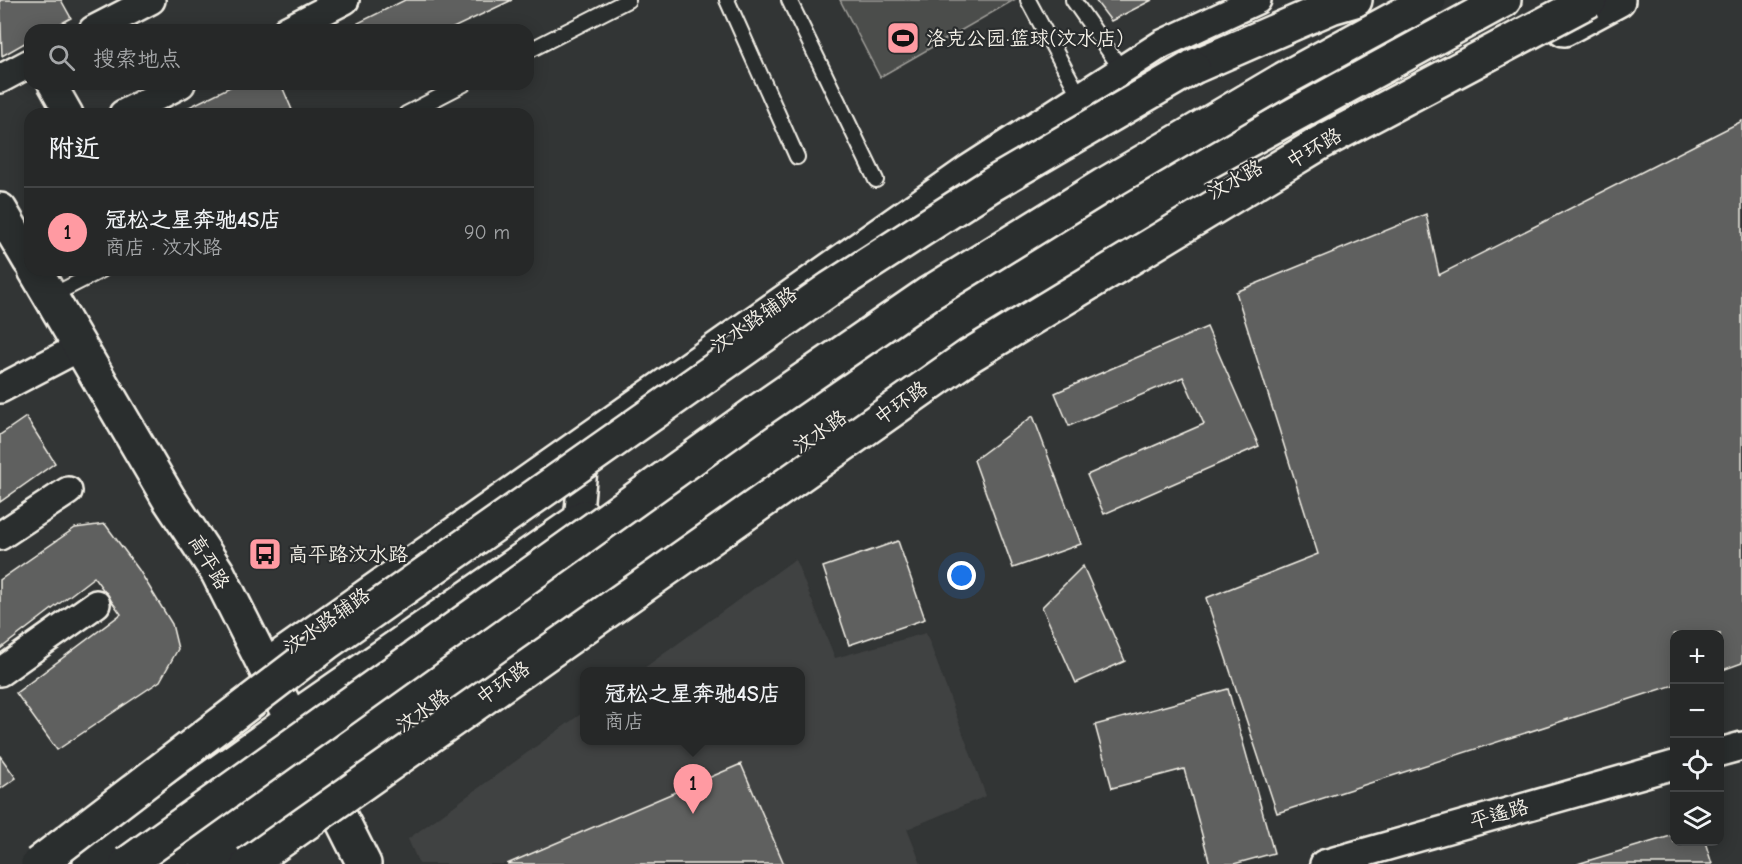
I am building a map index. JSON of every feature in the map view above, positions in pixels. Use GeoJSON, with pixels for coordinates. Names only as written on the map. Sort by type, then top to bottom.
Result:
{"type":"FeatureCollection","features":[{"type":"Feature","properties":{"kind":"main road"},"geometry":{"type":"LineString","coordinates":[[38,864],[328,642],[822,294],[991,184],[1193,67],[1331,7],[1355,0]]}},
{"type":"Feature","properties":{"kind":"main road"},"geometry":{"type":"LineString","coordinates":[[90,864],[292,719],[921,283],[1097,172],[1276,65],[1401,0]]}},
{"type":"Feature","properties":{"kind":"main road"},"geometry":{"type":"LineString","coordinates":[[128,864],[757,411],[928,294],[1284,79],[1429,0]]}},
{"type":"Feature","properties":{"kind":"main road","name":"汶水路"},"geometry":{"type":"LineString","coordinates":[[207,864],[318,769],[752,447],[979,287],[1504,0]]}},
{"type":"Feature","properties":{"kind":"main road","name":"汶水路"},"geometry":{"type":"LineString","coordinates":[[162,864],[318,769],[981,319],[1561,0]]}},
{"type":"Feature","properties":{"kind":"main road","name":"中环路"},"geometry":{"type":"LineString","coordinates":[[248,864],[969,356],[1320,143],[1590,0]]}},
{"type":"Feature","properties":{"kind":"main road","name":"汶水路"},"geometry":{"type":"LineString","coordinates":[[274,864],[341,814],[807,485],[977,369],[1152,260],[1325,157],[1618,0]]}},
{"type":"Feature","properties":{"kind":"main road"},"geometry":{"type":"LineString","coordinates":[[1268,129],[1338,33]]}},
{"type":"Feature","properties":{"kind":"main road"},"geometry":{"type":"LineString","coordinates":[[0,210],[24,251]]}},
{"type":"Feature","properties":{"kind":"main road","name":"高平路"},"geometry":{"type":"LineString","coordinates":[[43,283],[169,499],[218,573],[341,814],[364,864]]}},
{"type":"Feature","properties":{"kind":"main road"},"geometry":{"type":"LineString","coordinates":[[641,477],[752,447]]}},
{"type":"Feature","properties":{"kind":"street"},"geometry":{"type":"LineString","coordinates":[[105,24],[151,0]]}},
{"type":"Feature","properties":{"kind":"street"},"geometry":{"type":"LineString","coordinates":[[299,24],[345,0]]}},
{"type":"Feature","properties":{"kind":"street","name":"汶水路辅路"},"geometry":{"type":"LineString","coordinates":[[265,664],[968,169],[1161,44],[1257,0]]}},
{"type":"Feature","properties":{"kind":"street"},"geometry":{"type":"LineString","coordinates":[[0,79],[24,66]]}},
{"type":"Feature","properties":{"kind":"street"},"geometry":{"type":"LineString","coordinates":[[55,90],[66,108]]}},
{"type":"Feature","properties":{"kind":"street"},"geometry":{"type":"LineString","coordinates":[[135,108],[170,90]]}},
{"type":"Feature","properties":{"kind":"street"},"geometry":{"type":"LineString","coordinates":[[0,389],[80,347]]}},
{"type":"Feature","properties":{"kind":"street"},"geometry":{"type":"LineString","coordinates":[[578,521],[586,438]]}},
{"type":"Feature","properties":{"kind":"street"},"geometry":{"type":"LineString","coordinates":[[0,536],[68,491]]}},
{"type":"Feature","properties":{"kind":"street"},"geometry":{"type":"LineString","coordinates":[[0,672],[96,604]]}},
{"type":"Feature","properties":{"kind":"street"},"geometry":{"type":"LineString","coordinates":[[1724,751],[1742,746]]}},
{"type":"Feature","properties":{"kind":"street","name":"平遥路"},"geometry":{"type":"LineString","coordinates":[[1324,864],[1670,766]]}},
{"type":"Feature","properties":{"kind":"lane"},"geometry":{"type":"LineString","coordinates":[[534,48],[628,0]]}},
{"type":"Feature","properties":{"kind":"lane"},"geometry":{"type":"LineString","coordinates":[[726,0],[797,157]]}},
{"type":"Feature","properties":{"kind":"lane"},"geometry":{"type":"LineString","coordinates":[[789,0],[876,180]]}},
{"type":"Feature","properties":{"kind":"lane"},"geometry":{"type":"LineString","coordinates":[[1028,0],[1080,97]]}},
{"type":"Feature","properties":{"kind":"lane"},"geometry":{"type":"LineString","coordinates":[[1073,0],[1122,70]]}},
{"type":"Feature","properties":{"kind":"lane"},"geometry":{"type":"LineString","coordinates":[[418,108],[452,90]]}},
{"type":"Feature","properties":{"kind":"lane"},"geometry":{"type":"LineString","coordinates":[[43,283],[75,276]]}},
{"type":"Feature","properties":{"kind":"shaded area","name":"洛克公园·篮球(汶水店)"},"geometry":{"type":"Polygon","coordinates":[[[840,0],[1014,0],[880,77],[840,0]]]}},
{"type":"Feature","properties":{"kind":"shaded area"},"geometry":{"type":"Polygon","coordinates":[[[795,559],[835,658],[926,633],[986,796],[907,829],[921,864],[419,864],[408,839],[580,715],[580,745],[805,745],[805,667],[646,667],[795,559]]]}},
{"type":"Feature","properties":{"kind":"building"},"geometry":{"type":"Polygon","coordinates":[[[0,0],[61,0],[71,18],[60,24],[24,24],[24,43],[2,56],[0,0]]]}},
{"type":"Feature","properties":{"kind":"building"},"geometry":{"type":"Polygon","coordinates":[[[405,0],[512,0],[462,24],[358,23],[405,0]]]}},
{"type":"Feature","properties":{"kind":"building"},"geometry":{"type":"Polygon","coordinates":[[[1095,0],[1152,0],[1111,21],[1095,0]]]}},
{"type":"Feature","properties":{"kind":"building"},"geometry":{"type":"Polygon","coordinates":[[[224,90],[284,90],[291,108],[187,108],[224,90]]]}},
{"type":"Feature","properties":{"kind":"building"},"geometry":{"type":"Polygon","coordinates":[[[1742,121],[1742,663],[1724,670],[1724,630],[1670,630],[1670,686],[1277,813],[1206,598],[1318,554],[1236,292],[1426,214],[1439,275],[1742,121]]]}},
{"type":"Feature","properties":{"kind":"building"},"geometry":{"type":"Polygon","coordinates":[[[1207,327],[1259,446],[1104,514],[1087,475],[1204,424],[1183,377],[1069,426],[1055,393],[1207,327]]]}},
{"type":"Feature","properties":{"kind":"building"},"geometry":{"type":"Polygon","coordinates":[[[1033,416],[1081,544],[1013,568],[974,460],[1033,416]]]}},
{"type":"Feature","properties":{"kind":"building"},"geometry":{"type":"Polygon","coordinates":[[[26,417],[55,463],[0,502],[0,435],[26,417]]]}},
{"type":"Feature","properties":{"kind":"building"},"geometry":{"type":"Polygon","coordinates":[[[105,524],[139,570],[172,624],[178,649],[160,681],[57,750],[16,693],[121,614],[94,577],[0,649],[0,580],[75,528],[105,524]]]}},
{"type":"Feature","properties":{"kind":"building"},"geometry":{"type":"Polygon","coordinates":[[[898,541],[925,619],[849,645],[823,567],[898,541]]]}},
{"type":"Feature","properties":{"kind":"building"},"geometry":{"type":"Polygon","coordinates":[[[1083,566],[1125,661],[1076,683],[1042,607],[1083,566]]]}},
{"type":"Feature","properties":{"kind":"building"},"geometry":{"type":"Polygon","coordinates":[[[1228,689],[1274,853],[1234,864],[1210,864],[1184,769],[1112,788],[1095,725],[1228,689]]]}},
{"type":"Feature","properties":{"kind":"building"},"geometry":{"type":"Polygon","coordinates":[[[0,756],[16,778],[0,789],[0,756]]]}},
{"type":"Feature","properties":{"kind":"building"},"geometry":{"type":"Polygon","coordinates":[[[741,764],[784,864],[507,864],[741,764]]]}},
{"type":"Feature","properties":{"kind":"building"},"geometry":{"type":"Polygon","coordinates":[[[1670,836],[1670,846],[1706,846],[1712,864],[1577,864],[1670,836]]]}},
{"type":"Feature","properties":{"kind":"place","name":"洛克公园·篮球(汶水店)"},"geometry":{"type":"Point","coordinates":[903,38]}},
{"type":"Feature","properties":{"kind":"place","name":"高平路汶水路"},"geometry":{"type":"Point","coordinates":[265,554]}},
{"type":"Feature","properties":{"kind":"place","name":"冠松之星奔驰4S店"},"geometry":{"type":"Point","coordinates":[693,814]}}]}
